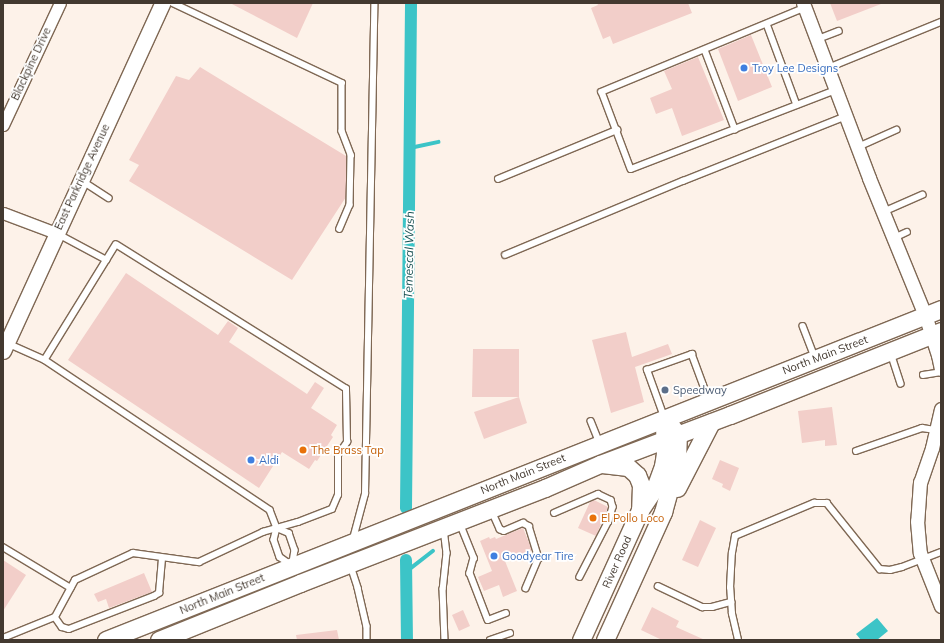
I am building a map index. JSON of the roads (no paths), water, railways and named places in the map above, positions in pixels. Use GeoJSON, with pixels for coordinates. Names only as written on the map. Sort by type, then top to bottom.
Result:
{"type":"FeatureCollection","features":[{"type":"Feature","properties":{"kind":"main road","name":"East Parkridge Avenue"},"geometry":{"type":"LineString","coordinates":[[5,347],[162,3]]}},
{"type":"Feature","properties":{"kind":"main road","name":"North Main Street"},"geometry":{"type":"LineString","coordinates":[[159,640],[297,574],[354,541],[941,309]]}},
{"type":"Feature","properties":{"kind":"main road","name":"North Main Street"},"geometry":{"type":"LineString","coordinates":[[106,640],[297,574],[356,562],[600,464],[671,438],[936,333]]}},
{"type":"Feature","properties":{"kind":"main road","name":"River Road"},"geometry":{"type":"LineString","coordinates":[[605,640],[663,512],[677,461],[664,418]]}},
{"type":"Feature","properties":{"kind":"main road"},"geometry":{"type":"LineString","coordinates":[[663,512],[711,422]]}},
{"type":"Feature","properties":{"kind":"main road","name":"River Road"},"geometry":{"type":"LineString","coordinates":[[581,640],[640,510],[655,488],[671,438]]}},
{"type":"Feature","properties":{"kind":"main road"},"geometry":{"type":"LineString","coordinates":[[600,464],[628,467],[637,475],[641,485],[640,510]]}},
{"type":"Feature","properties":{"kind":"street","name":"Blackpine Drive"},"geometry":{"type":"LineString","coordinates":[[3,125],[60,3]]}},
{"type":"Feature","properties":{"kind":"street"},"geometry":{"type":"LineString","coordinates":[[804,6],[893,238],[925,315],[936,333],[941,369]]}},
{"type":"Feature","properties":{"kind":"street"},"geometry":{"type":"LineString","coordinates":[[3,214],[56,233]]}},
{"type":"Feature","properties":{"kind":"street"},"geometry":{"type":"LineString","coordinates":[[941,409],[937,430],[923,472],[917,506],[917,537],[922,559],[941,606]]}},
{"type":"Feature","properties":{"kind":"lane"},"geometry":{"type":"LineString","coordinates":[[173,3],[342,83],[342,131],[351,155],[350,205],[340,229]]}},
{"type":"Feature","properties":{"kind":"lane"},"geometry":{"type":"LineString","coordinates":[[354,541],[365,494],[374,3]]}},
{"type":"Feature","properties":{"kind":"lane"},"geometry":{"type":"LineString","coordinates":[[804,6],[767,24],[602,92],[616,130],[631,169],[836,90]]}},
{"type":"Feature","properties":{"kind":"lane"},"geometry":{"type":"LineString","coordinates":[[828,68],[941,22]]}},
{"type":"Feature","properties":{"kind":"lane"},"geometry":{"type":"LineString","coordinates":[[767,24],[797,105]]}},
{"type":"Feature","properties":{"kind":"lane"},"geometry":{"type":"LineString","coordinates":[[817,39],[840,31]]}},
{"type":"Feature","properties":{"kind":"lane"},"geometry":{"type":"LineString","coordinates":[[705,50],[735,129]]}},
{"type":"Feature","properties":{"kind":"lane"},"geometry":{"type":"LineString","coordinates":[[505,255],[683,181],[846,116]]}},
{"type":"Feature","properties":{"kind":"lane"},"geometry":{"type":"LineString","coordinates":[[498,179],[616,130]]}},
{"type":"Feature","properties":{"kind":"lane"},"geometry":{"type":"LineString","coordinates":[[857,147],[896,130]]}},
{"type":"Feature","properties":{"kind":"lane"},"geometry":{"type":"LineString","coordinates":[[81,180],[109,198]]}},
{"type":"Feature","properties":{"kind":"lane"},"geometry":{"type":"LineString","coordinates":[[883,213],[922,195]]}},
{"type":"Feature","properties":{"kind":"lane"},"geometry":{"type":"LineString","coordinates":[[893,238],[907,232]]}},
{"type":"Feature","properties":{"kind":"lane"},"geometry":{"type":"LineString","coordinates":[[56,233],[107,260]]}},
{"type":"Feature","properties":{"kind":"lane"},"geometry":{"type":"LineString","coordinates":[[3,638],[55,617],[75,580],[133,554],[199,562],[263,532],[332,509],[338,495],[338,455],[347,442],[346,389],[116,245],[44,360]]}},
{"type":"Feature","properties":{"kind":"lane"},"geometry":{"type":"LineString","coordinates":[[802,326],[815,358]]}},
{"type":"Feature","properties":{"kind":"lane"},"geometry":{"type":"LineString","coordinates":[[5,347],[44,360],[270,510],[277,528],[274,540],[280,557],[297,574]]}},
{"type":"Feature","properties":{"kind":"lane"},"geometry":{"type":"LineString","coordinates":[[890,352],[901,383]]}},
{"type":"Feature","properties":{"kind":"lane"},"geometry":{"type":"LineString","coordinates":[[664,418],[647,370],[692,354],[709,400]]}},
{"type":"Feature","properties":{"kind":"lane"},"geometry":{"type":"LineString","coordinates":[[923,375],[941,372]]}},
{"type":"Feature","properties":{"kind":"lane"},"geometry":{"type":"LineString","coordinates":[[590,421],[600,443]]}},
{"type":"Feature","properties":{"kind":"lane"},"geometry":{"type":"LineString","coordinates":[[856,451],[922,428],[937,430]]}},
{"type":"Feature","properties":{"kind":"lane"},"geometry":{"type":"LineString","coordinates":[[554,513],[598,494],[611,500],[613,507],[609,521],[580,577]]}},
{"type":"Feature","properties":{"kind":"lane"},"geometry":{"type":"LineString","coordinates":[[738,640],[731,602],[732,554],[735,536],[814,503],[827,503],[880,569],[890,570],[941,552]]}},
{"type":"Feature","properties":{"kind":"lane"},"geometry":{"type":"LineString","coordinates":[[491,508],[500,529],[504,531],[523,523],[529,526],[539,558],[526,588]]}},
{"type":"Feature","properties":{"kind":"lane"},"geometry":{"type":"LineString","coordinates":[[450,525],[474,558],[470,573],[488,620],[506,613]]}},
{"type":"Feature","properties":{"kind":"lane"},"geometry":{"type":"LineString","coordinates":[[445,640],[443,589],[450,525]]}},
{"type":"Feature","properties":{"kind":"lane"},"geometry":{"type":"LineString","coordinates":[[277,528],[289,533],[295,550],[297,574]]}},
{"type":"Feature","properties":{"kind":"lane"},"geometry":{"type":"LineString","coordinates":[[3,547],[71,588]]}},
{"type":"Feature","properties":{"kind":"lane"},"geometry":{"type":"LineString","coordinates":[[55,617],[62,627],[69,629],[154,596],[158,593],[162,558]]}},
{"type":"Feature","properties":{"kind":"lane"},"geometry":{"type":"LineString","coordinates":[[356,562],[358,588],[367,626],[367,640]]}},
{"type":"Feature","properties":{"kind":"lane"},"geometry":{"type":"LineString","coordinates":[[658,586],[702,607],[712,607],[731,602]]}},
{"type":"Feature","properties":{"kind":"lane"},"geometry":{"type":"LineString","coordinates":[[490,640],[510,633]]}},
{"type":"Feature","properties":{"kind":"water"},"geometry":{"type":"Polygon","coordinates":[[[877,618],[888,631],[877,640],[861,640],[856,634],[877,618]]]}},
{"type":"Feature","properties":{"kind":"waterway","name":"Temescal Wash"},"geometry":{"type":"LineString","coordinates":[[406,508],[411,3]]}},
{"type":"Feature","properties":{"kind":"waterway"},"geometry":{"type":"LineString","coordinates":[[410,148],[438,142]]}},
{"type":"Feature","properties":{"kind":"waterway"},"geometry":{"type":"LineString","coordinates":[[406,572],[433,551]]}},
{"type":"Feature","properties":{"kind":"waterway","name":"Temescal Wash"},"geometry":{"type":"LineString","coordinates":[[406,560],[407,640]]}},
{"type":"Feature","properties":{"kind":"place","name":"Troy Lee Designs"},"geometry":{"type":"Point","coordinates":[744,68]}},
{"type":"Feature","properties":{"kind":"place","name":"Speedway"},"geometry":{"type":"Point","coordinates":[665,390]}},
{"type":"Feature","properties":{"kind":"place","name":"The Brass Tap"},"geometry":{"type":"Point","coordinates":[303,450]}},
{"type":"Feature","properties":{"kind":"place","name":"Aldi"},"geometry":{"type":"Point","coordinates":[251,460]}},
{"type":"Feature","properties":{"kind":"place","name":"El Pollo Loco"},"geometry":{"type":"Point","coordinates":[593,518]}},
{"type":"Feature","properties":{"kind":"place","name":"Goodyear Tire"},"geometry":{"type":"Point","coordinates":[494,556]}}]}
